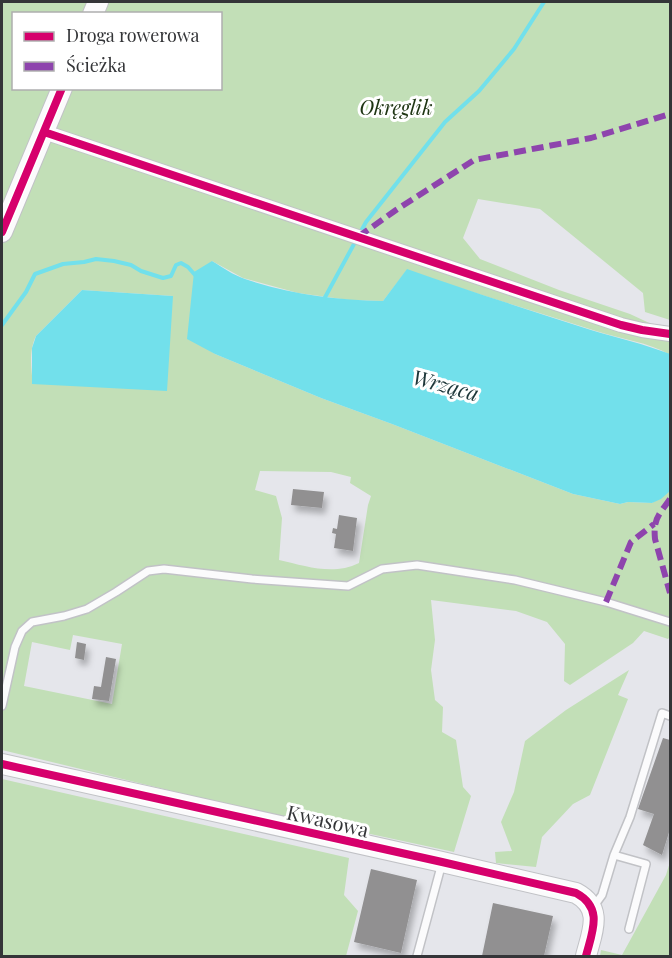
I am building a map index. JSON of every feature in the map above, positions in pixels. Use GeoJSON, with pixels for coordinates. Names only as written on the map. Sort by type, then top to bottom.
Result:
{"type":"FeatureCollection","features":[{"type":"Feature","properties":{"kind":"street"},"geometry":{"type":"LineString","coordinates":[[2,232],[61,90]]}},
{"type":"Feature","properties":{"kind":"street"},"geometry":{"type":"LineString","coordinates":[[44,132],[621,325],[670,334]]}},
{"type":"Feature","properties":{"kind":"street","name":"Kwasowa"},"geometry":{"type":"LineString","coordinates":[[2,764],[570,891],[581,896],[592,908]]}},
{"type":"Feature","properties":{"kind":"street"},"geometry":{"type":"LineString","coordinates":[[586,957],[594,919],[592,908]]}},
{"type":"Feature","properties":{"kind":"lane"},"geometry":{"type":"LineString","coordinates":[[2,706],[15,647],[22,631],[32,622],[87,609],[148,571],[164,569],[252,579],[348,585],[382,569],[417,565],[515,580],[606,602],[670,622]]}},
{"type":"Feature","properties":{"kind":"lane"},"geometry":{"type":"LineString","coordinates":[[592,908],[602,895],[614,855],[630,817],[662,713],[670,716]]}},
{"type":"Feature","properties":{"kind":"lane"},"geometry":{"type":"LineString","coordinates":[[614,855],[646,864],[628,929]]}},
{"type":"Feature","properties":{"kind":"lane"},"geometry":{"type":"LineString","coordinates":[[417,957],[442,862]]}},
{"type":"Feature","properties":{"kind":"green space","name":"Okręglik"},"geometry":{"type":"Polygon","coordinates":[[[2,2],[670,2],[670,320],[645,312],[643,293],[540,209],[478,199],[463,238],[480,259],[559,290],[630,314],[660,328],[670,326],[670,355],[644,344],[596,331],[407,270],[383,301],[349,300],[298,293],[243,278],[212,261],[206,348],[215,354],[321,398],[573,494],[620,504],[652,503],[670,491],[670,637],[668,639],[644,631],[633,643],[570,685],[564,681],[565,644],[547,622],[516,611],[431,600],[435,640],[431,670],[435,700],[443,707],[442,732],[456,740],[463,787],[471,796],[454,852],[347,829],[313,825],[2,750],[2,2]],[[82,290],[36,336],[31,353],[33,384],[173,296],[82,290]],[[260,471],[255,490],[276,496],[282,518],[279,560],[329,569],[349,567],[359,563],[371,496],[350,483],[351,477],[331,472],[260,471]],[[73,635],[70,650],[32,642],[24,686],[112,704],[122,644],[73,635]]]}},
{"type":"Feature","properties":{"kind":"green space"},"geometry":{"type":"Polygon","coordinates":[[[629,670],[618,695],[628,699],[590,795],[573,804],[542,837],[536,867],[496,863],[495,852],[512,851],[501,822],[514,792],[525,741],[566,710],[629,670]]]}},
{"type":"Feature","properties":{"kind":"green space"},"geometry":{"type":"Polygon","coordinates":[[[2,779],[349,858],[344,895],[358,911],[346,956],[2,956],[2,779]]]}},
{"type":"Feature","properties":{"kind":"green space"},"geometry":{"type":"Polygon","coordinates":[[[670,862],[670,956],[600,956],[601,950],[622,955],[666,875],[670,862]]]}},
{"type":"Feature","properties":{"kind":"water"},"geometry":{"type":"Polygon","coordinates":[[[212,261],[241,277],[279,289],[330,298],[383,301],[407,269],[670,354],[670,491],[652,503],[620,504],[573,494],[321,398],[215,354],[187,339],[194,272],[212,261]]]}},
{"type":"Feature","properties":{"kind":"water"},"geometry":{"type":"Polygon","coordinates":[[[82,290],[173,296],[167,391],[32,384],[32,348],[36,336],[82,290]]]}},
{"type":"Feature","properties":{"kind":"building"},"geometry":{"type":"Polygon","coordinates":[[[293,489],[324,492],[322,508],[291,505],[293,489]]]}},
{"type":"Feature","properties":{"kind":"building"},"geometry":{"type":"Polygon","coordinates":[[[339,515],[357,518],[353,551],[334,548],[336,534],[332,533],[333,528],[337,529],[339,515]]]}},
{"type":"Feature","properties":{"kind":"building"},"geometry":{"type":"Polygon","coordinates":[[[77,642],[86,644],[84,660],[75,658],[77,642]]]}},
{"type":"Feature","properties":{"kind":"building"},"geometry":{"type":"Polygon","coordinates":[[[106,657],[116,659],[109,701],[92,699],[94,686],[101,687],[106,657]]]}},
{"type":"Feature","properties":{"kind":"building"},"geometry":{"type":"Polygon","coordinates":[[[663,738],[670,740],[670,829],[662,855],[643,845],[654,814],[638,809],[663,738]]]}},
{"type":"Feature","properties":{"kind":"building"},"geometry":{"type":"Polygon","coordinates":[[[371,869],[417,880],[401,953],[354,942],[371,869]]]}},
{"type":"Feature","properties":{"kind":"building"},"geometry":{"type":"Polygon","coordinates":[[[493,903],[553,916],[544,956],[482,956],[493,903]]]}},
{"type":"Feature","properties":{"kind":"waterway"},"geometry":{"type":"LineString","coordinates":[[323,301],[366,222],[445,122],[479,91],[514,49],[544,2]]}},
{"type":"Feature","properties":{"kind":"waterway","name":"Wrząca"},"geometry":{"type":"LineString","coordinates":[[2,325],[26,292],[35,274],[63,264],[96,259],[114,261],[163,278],[171,276],[176,265],[181,263],[195,275]]}},
{"type":"Feature","properties":{"kind":"marked path"},"geometry":{"type":"LineString","coordinates":[[358,237],[474,160],[591,138],[670,114]]}},
{"type":"Feature","properties":{"kind":"marked path"},"geometry":{"type":"LineString","coordinates":[[670,499],[655,526],[655,539],[670,593]]}},
{"type":"Feature","properties":{"kind":"marked path"},"geometry":{"type":"LineString","coordinates":[[606,602],[631,542],[654,524]]}},
{"type":"Feature","properties":{"kind":"cycle path"},"geometry":{"type":"LineString","coordinates":[[2,232],[61,90]]}},
{"type":"Feature","properties":{"kind":"cycle path"},"geometry":{"type":"LineString","coordinates":[[44,132],[621,325],[670,334]]}},
{"type":"Feature","properties":{"kind":"cycle path"},"geometry":{"type":"LineString","coordinates":[[2,764],[576,893],[585,899],[593,913],[593,929],[586,956]]}}]}
